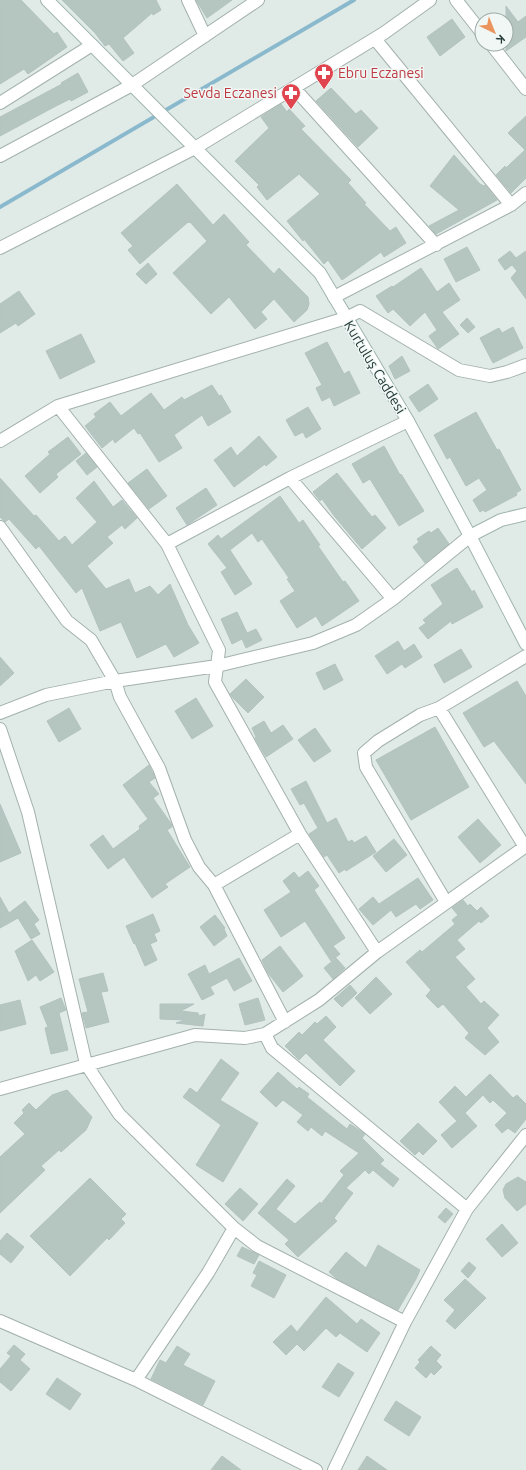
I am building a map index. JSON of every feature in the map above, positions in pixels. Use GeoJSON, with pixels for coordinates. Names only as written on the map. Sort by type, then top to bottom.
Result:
{"type":"FeatureCollection","features":[{"type":"Feature","properties":{"kind":"street","name":"Kurtuluş Caddesi"},"geometry":{"type":"LineString","coordinates":[[47,0],[320,273],[408,421],[526,644]]}},
{"type":"Feature","properties":{"kind":"street"},"geometry":{"type":"LineString","coordinates":[[188,0],[205,36]]}},
{"type":"Feature","properties":{"kind":"street"},"geometry":{"type":"LineString","coordinates":[[0,156],[132,85],[258,0]]}},
{"type":"Feature","properties":{"kind":"street"},"geometry":{"type":"LineString","coordinates":[[0,248],[195,148],[375,38],[430,0]]}},
{"type":"Feature","properties":{"kind":"street"},"geometry":{"type":"LineString","coordinates":[[456,0],[474,23]]}},
{"type":"Feature","properties":{"kind":"street"},"geometry":{"type":"LineString","coordinates":[[375,38],[511,205]]}},
{"type":"Feature","properties":{"kind":"street"},"geometry":{"type":"LineString","coordinates":[[0,104],[92,46]]}},
{"type":"Feature","properties":{"kind":"street"},"geometry":{"type":"LineString","coordinates":[[497,52],[526,89]]}},
{"type":"Feature","properties":{"kind":"street"},"geometry":{"type":"LineString","coordinates":[[294,88],[436,245]]}},
{"type":"Feature","properties":{"kind":"street"},"geometry":{"type":"LineString","coordinates":[[334,297],[511,205],[526,193]]}},
{"type":"Feature","properties":{"kind":"street"},"geometry":{"type":"LineString","coordinates":[[0,441],[58,406],[346,318],[360,311],[459,370],[490,376],[526,365]]}},
{"type":"Feature","properties":{"kind":"street"},"geometry":{"type":"LineString","coordinates":[[58,406],[167,544],[219,650],[215,682],[300,834],[378,952]]}},
{"type":"Feature","properties":{"kind":"street"},"geometry":{"type":"LineString","coordinates":[[167,544],[290,478],[408,421]]}},
{"type":"Feature","properties":{"kind":"street"},"geometry":{"type":"LineString","coordinates":[[290,478],[393,599]]}},
{"type":"Feature","properties":{"kind":"street"},"geometry":{"type":"LineString","coordinates":[[0,713],[46,695],[115,681],[217,666],[313,643],[356,625],[393,599],[470,536],[500,520],[526,514]]}},
{"type":"Feature","properties":{"kind":"street"},"geometry":{"type":"LineString","coordinates":[[0,527],[67,621],[91,640],[115,681],[120,697],[159,768],[185,840],[199,867],[214,884],[285,1022]]}},
{"type":"Feature","properties":{"kind":"street"},"geometry":{"type":"LineString","coordinates":[[446,902],[366,767],[364,753],[378,741],[420,715],[439,708],[526,656]]}},
{"type":"Feature","properties":{"kind":"street"},"geometry":{"type":"LineString","coordinates":[[0,1089],[195,1035],[245,1038],[265,1034],[319,1000],[378,952],[525,846],[439,708]]}},
{"type":"Feature","properties":{"kind":"street"},"geometry":{"type":"LineString","coordinates":[[0,729],[28,812],[86,1064],[118,1114],[234,1228],[257,1246],[405,1322]]}},
{"type":"Feature","properties":{"kind":"street"},"geometry":{"type":"LineString","coordinates":[[214,884],[300,834]]}},
{"type":"Feature","properties":{"kind":"street"},"geometry":{"type":"LineString","coordinates":[[265,1034],[272,1048],[467,1209]]}},
{"type":"Feature","properties":{"kind":"street"},"geometry":{"type":"LineString","coordinates":[[334,1470],[405,1322],[467,1209],[526,1135]]}},
{"type":"Feature","properties":{"kind":"street"},"geometry":{"type":"LineString","coordinates":[[136,1380],[208,1273],[234,1228]]}},
{"type":"Feature","properties":{"kind":"street"},"geometry":{"type":"LineString","coordinates":[[0,1321],[136,1380],[316,1470]]}},
{"type":"Feature","properties":{"kind":"building"},"geometry":{"type":"Polygon","coordinates":[[[0,0],[21,0],[54,34],[57,32],[67,47],[28,74],[24,69],[0,84],[0,0]]]}},
{"type":"Feature","properties":{"kind":"building"},"geometry":{"type":"Polygon","coordinates":[[[62,0],[156,0],[161,10],[153,15],[152,13],[123,38],[134,53],[123,61],[109,44],[105,46],[95,33],[62,0]]]}},
{"type":"Feature","properties":{"kind":"building"},"geometry":{"type":"Polygon","coordinates":[[[196,0],[232,0],[207,18],[196,0]]]}},
{"type":"Feature","properties":{"kind":"building"},"geometry":{"type":"Polygon","coordinates":[[[506,6],[510,12],[506,12],[506,6]]]}},
{"type":"Feature","properties":{"kind":"building"},"geometry":{"type":"Polygon","coordinates":[[[526,16],[526,37],[514,45],[514,17],[518,22],[526,16]]]}},
{"type":"Feature","properties":{"kind":"building"},"geometry":{"type":"Polygon","coordinates":[[[452,19],[465,37],[440,56],[427,37],[452,19]]]}},
{"type":"Feature","properties":{"kind":"building"},"geometry":{"type":"Polygon","coordinates":[[[78,73],[88,92],[71,101],[70,99],[56,106],[0,136],[0,117],[62,84],[61,83],[78,73]]]}},
{"type":"Feature","properties":{"kind":"building"},"geometry":{"type":"Polygon","coordinates":[[[331,88],[356,114],[361,110],[378,128],[358,147],[316,101],[331,88]]]}},
{"type":"Feature","properties":{"kind":"building"},"geometry":{"type":"Polygon","coordinates":[[[281,104],[287,112],[289,109],[305,126],[301,129],[351,180],[348,183],[366,203],[364,204],[390,231],[396,227],[406,243],[384,257],[381,252],[342,280],[328,260],[324,264],[304,239],[303,241],[287,221],[320,194],[299,174],[267,200],[257,187],[259,185],[235,161],[269,128],[261,117],[281,104]]]}},
{"type":"Feature","properties":{"kind":"building"},"geometry":{"type":"Polygon","coordinates":[[[526,116],[526,178],[511,193],[496,175],[505,166],[506,168],[525,150],[508,133],[526,116]]]}},
{"type":"Feature","properties":{"kind":"building"},"geometry":{"type":"Polygon","coordinates":[[[454,155],[480,184],[485,185],[497,200],[436,234],[429,226],[459,210],[430,186],[454,155]]]}},
{"type":"Feature","properties":{"kind":"building"},"geometry":{"type":"Polygon","coordinates":[[[177,184],[213,225],[224,214],[249,242],[246,245],[274,274],[279,268],[308,297],[309,304],[307,310],[294,322],[274,299],[261,312],[267,319],[255,329],[229,297],[211,314],[173,273],[207,241],[190,222],[188,222],[140,264],[128,250],[133,246],[121,233],[177,184]]]}},
{"type":"Feature","properties":{"kind":"building"},"geometry":{"type":"Polygon","coordinates":[[[467,247],[480,270],[456,282],[444,259],[467,247]]]}},
{"type":"Feature","properties":{"kind":"building"},"geometry":{"type":"Polygon","coordinates":[[[510,251],[516,258],[526,251],[526,299],[511,278],[517,271],[512,265],[505,270],[498,260],[510,251]]]}},
{"type":"Feature","properties":{"kind":"building"},"geometry":{"type":"Polygon","coordinates":[[[148,263],[157,274],[146,284],[136,274],[148,263]]]}},
{"type":"Feature","properties":{"kind":"building"},"geometry":{"type":"Polygon","coordinates":[[[421,268],[437,292],[449,283],[460,300],[442,312],[459,334],[438,349],[429,336],[437,330],[425,312],[410,326],[393,309],[388,313],[376,296],[392,286],[393,287],[421,268]]]}},
{"type":"Feature","properties":{"kind":"building"},"geometry":{"type":"Polygon","coordinates":[[[19,291],[35,314],[18,326],[16,323],[0,333],[0,304],[19,291]]]}},
{"type":"Feature","properties":{"kind":"building"},"geometry":{"type":"Polygon","coordinates":[[[467,318],[475,327],[468,333],[460,325],[467,318]]]}},
{"type":"Feature","properties":{"kind":"building"},"geometry":{"type":"Polygon","coordinates":[[[513,327],[523,348],[493,363],[480,338],[499,328],[502,333],[513,327]]]}},
{"type":"Feature","properties":{"kind":"building"},"geometry":{"type":"Polygon","coordinates":[[[81,334],[95,362],[60,379],[46,351],[81,334]]]}},
{"type":"Feature","properties":{"kind":"building"},"geometry":{"type":"Polygon","coordinates":[[[327,342],[344,374],[349,371],[360,393],[334,406],[330,397],[322,401],[316,388],[322,385],[305,353],[327,342]]]}},
{"type":"Feature","properties":{"kind":"building"},"geometry":{"type":"Polygon","coordinates":[[[402,356],[410,371],[395,379],[389,366],[402,356]]]}},
{"type":"Feature","properties":{"kind":"building"},"geometry":{"type":"Polygon","coordinates":[[[428,384],[438,399],[419,412],[409,397],[428,384]]]}},
{"type":"Feature","properties":{"kind":"building"},"geometry":{"type":"Polygon","coordinates":[[[212,385],[219,396],[221,395],[231,412],[208,426],[202,415],[174,435],[182,448],[159,462],[140,433],[138,434],[134,428],[115,443],[113,439],[102,448],[85,426],[96,417],[94,414],[110,402],[121,416],[151,393],[164,410],[182,397],[184,400],[212,385]]]}},
{"type":"Feature","properties":{"kind":"building"},"geometry":{"type":"Polygon","coordinates":[[[308,407],[321,429],[306,438],[303,432],[295,436],[286,420],[308,407]]]}},
{"type":"Feature","properties":{"kind":"building"},"geometry":{"type":"Polygon","coordinates":[[[476,412],[497,450],[499,449],[521,490],[516,493],[517,495],[485,512],[483,510],[480,512],[473,500],[487,490],[479,478],[466,486],[450,457],[447,459],[434,435],[476,412]]]}},
{"type":"Feature","properties":{"kind":"building"},"geometry":{"type":"Polygon","coordinates":[[[259,436],[277,457],[234,487],[214,460],[231,447],[237,456],[259,436]]]}},
{"type":"Feature","properties":{"kind":"building"},"geometry":{"type":"Polygon","coordinates":[[[68,437],[81,454],[56,474],[58,477],[40,493],[25,476],[50,454],[48,452],[68,437]]]}},
{"type":"Feature","properties":{"kind":"building"},"geometry":{"type":"Polygon","coordinates":[[[384,446],[400,475],[401,474],[424,511],[399,526],[370,479],[363,483],[352,464],[384,446]]]}},
{"type":"Feature","properties":{"kind":"building"},"geometry":{"type":"Polygon","coordinates":[[[86,453],[97,467],[87,475],[76,461],[86,453]]]}},
{"type":"Feature","properties":{"kind":"building"},"geometry":{"type":"Polygon","coordinates":[[[147,469],[167,496],[149,509],[128,483],[147,469]]]}},
{"type":"Feature","properties":{"kind":"building"},"geometry":{"type":"Polygon","coordinates":[[[337,473],[372,517],[375,515],[386,528],[362,549],[322,499],[320,501],[313,492],[337,473]]]}},
{"type":"Feature","properties":{"kind":"building"},"geometry":{"type":"Polygon","coordinates":[[[0,478],[59,541],[65,536],[72,545],[97,522],[76,498],[94,481],[113,507],[122,500],[137,518],[125,529],[122,525],[107,537],[113,543],[87,566],[106,589],[129,579],[135,593],[150,586],[158,595],[170,584],[188,625],[199,643],[174,657],[166,644],[137,658],[121,622],[100,631],[82,588],[76,593],[39,546],[36,549],[9,519],[5,522],[0,517],[0,478]]]}},
{"type":"Feature","properties":{"kind":"building"},"geometry":{"type":"Polygon","coordinates":[[[206,488],[217,505],[187,525],[176,508],[206,488]]]}},
{"type":"Feature","properties":{"kind":"building"},"geometry":{"type":"Polygon","coordinates":[[[280,496],[299,523],[303,520],[320,545],[318,546],[343,582],[345,581],[359,601],[322,626],[316,616],[297,628],[280,601],[295,591],[287,579],[289,578],[262,539],[258,542],[252,533],[230,550],[252,584],[235,595],[221,572],[227,568],[208,544],[218,535],[221,539],[280,496]]]}},
{"type":"Feature","properties":{"kind":"building"},"geometry":{"type":"Polygon","coordinates":[[[438,528],[449,544],[425,563],[413,547],[419,542],[417,539],[429,531],[431,533],[438,528]]]}},
{"type":"Feature","properties":{"kind":"building"},"geometry":{"type":"Polygon","coordinates":[[[457,568],[472,592],[474,590],[483,607],[452,624],[451,621],[428,639],[419,628],[426,623],[423,620],[443,604],[431,585],[457,568]]]}},
{"type":"Feature","properties":{"kind":"building"},"geometry":{"type":"Polygon","coordinates":[[[237,612],[247,633],[256,629],[262,640],[246,648],[242,639],[232,644],[221,619],[237,612]]]}},
{"type":"Feature","properties":{"kind":"building"},"geometry":{"type":"Polygon","coordinates":[[[398,641],[404,651],[414,644],[422,657],[405,668],[402,664],[387,674],[375,656],[398,641]]]}},
{"type":"Feature","properties":{"kind":"building"},"geometry":{"type":"Polygon","coordinates":[[[461,649],[472,667],[444,683],[434,665],[461,649]]]}},
{"type":"Feature","properties":{"kind":"building"},"geometry":{"type":"Polygon","coordinates":[[[0,657],[14,673],[0,686],[0,657]]]}},
{"type":"Feature","properties":{"kind":"building"},"geometry":{"type":"Polygon","coordinates":[[[335,664],[343,680],[324,690],[316,673],[335,664]]]}},
{"type":"Feature","properties":{"kind":"building"},"geometry":{"type":"Polygon","coordinates":[[[246,679],[264,697],[248,713],[230,694],[246,679]]]}},
{"type":"Feature","properties":{"kind":"building"},"geometry":{"type":"Polygon","coordinates":[[[517,681],[526,696],[526,784],[494,741],[484,747],[463,713],[517,681]]]}},
{"type":"Feature","properties":{"kind":"building"},"geometry":{"type":"Polygon","coordinates":[[[196,698],[213,726],[192,739],[175,711],[196,698]]]}},
{"type":"Feature","properties":{"kind":"building"},"geometry":{"type":"Polygon","coordinates":[[[69,708],[81,729],[59,742],[47,721],[69,708]]]}},
{"type":"Feature","properties":{"kind":"building"},"geometry":{"type":"Polygon","coordinates":[[[264,721],[271,733],[283,725],[293,739],[266,757],[255,738],[256,737],[252,728],[264,721]]]}},
{"type":"Feature","properties":{"kind":"building"},"geometry":{"type":"Polygon","coordinates":[[[435,727],[469,787],[411,820],[376,760],[435,727]]]}},
{"type":"Feature","properties":{"kind":"building"},"geometry":{"type":"Polygon","coordinates":[[[315,728],[331,751],[314,762],[298,740],[315,728]]]}},
{"type":"Feature","properties":{"kind":"building"},"geometry":{"type":"Polygon","coordinates":[[[149,765],[155,778],[149,782],[159,794],[153,798],[172,825],[172,827],[167,830],[190,867],[165,884],[168,887],[152,898],[124,857],[108,869],[90,845],[103,835],[113,849],[140,829],[139,826],[148,819],[123,785],[149,765]]]}},
{"type":"Feature","properties":{"kind":"building"},"geometry":{"type":"Polygon","coordinates":[[[306,781],[327,823],[336,818],[348,842],[352,840],[354,843],[366,836],[376,852],[346,871],[345,869],[339,873],[327,855],[324,857],[309,834],[318,828],[304,803],[300,805],[291,789],[306,781]]]}},
{"type":"Feature","properties":{"kind":"building"},"geometry":{"type":"Polygon","coordinates":[[[0,804],[21,853],[0,862],[0,804]]]}},
{"type":"Feature","properties":{"kind":"building"},"geometry":{"type":"Polygon","coordinates":[[[478,819],[501,845],[480,863],[458,837],[478,819]]]}},
{"type":"Feature","properties":{"kind":"building"},"geometry":{"type":"Polygon","coordinates":[[[394,839],[407,855],[386,872],[373,856],[394,839]]]}},
{"type":"Feature","properties":{"kind":"building"},"geometry":{"type":"Polygon","coordinates":[[[308,871],[319,886],[314,890],[345,938],[333,946],[340,954],[331,961],[305,921],[281,937],[264,910],[291,892],[283,881],[294,872],[299,878],[308,871]]]}},
{"type":"Feature","properties":{"kind":"building"},"geometry":{"type":"Polygon","coordinates":[[[418,878],[433,900],[420,909],[416,904],[396,917],[391,910],[373,925],[359,909],[373,897],[379,904],[418,878]]]}},
{"type":"Feature","properties":{"kind":"building"},"geometry":{"type":"Polygon","coordinates":[[[0,897],[9,913],[25,901],[39,920],[34,924],[40,934],[31,939],[18,918],[0,928],[0,897]]]}},
{"type":"Feature","properties":{"kind":"building"},"geometry":{"type":"Polygon","coordinates":[[[463,900],[468,906],[470,904],[477,911],[481,907],[489,916],[481,923],[479,921],[457,940],[465,949],[455,957],[475,979],[466,987],[481,1004],[484,1001],[499,1015],[487,1028],[499,1042],[485,1055],[465,1038],[469,1033],[443,1004],[438,1008],[426,996],[431,990],[406,962],[420,950],[422,952],[455,924],[452,920],[458,915],[452,908],[463,900]]]}},
{"type":"Feature","properties":{"kind":"building"},"geometry":{"type":"Polygon","coordinates":[[[153,914],[160,931],[154,934],[157,941],[150,944],[157,960],[145,966],[126,926],[153,914]]]}},
{"type":"Feature","properties":{"kind":"building"},"geometry":{"type":"Polygon","coordinates":[[[215,915],[225,928],[224,929],[227,936],[214,946],[200,927],[215,915]]]}},
{"type":"Feature","properties":{"kind":"building"},"geometry":{"type":"Polygon","coordinates":[[[32,940],[54,972],[40,981],[36,975],[28,981],[15,951],[32,940]]]}},
{"type":"Feature","properties":{"kind":"building"},"geometry":{"type":"Polygon","coordinates":[[[280,946],[303,976],[283,992],[268,973],[262,960],[280,946]]]}},
{"type":"Feature","properties":{"kind":"building"},"geometry":{"type":"Polygon","coordinates":[[[239,958],[252,981],[234,991],[227,978],[210,987],[214,994],[202,1000],[188,974],[205,965],[209,974],[239,958]]]}},
{"type":"Feature","properties":{"kind":"building"},"geometry":{"type":"Polygon","coordinates":[[[336,958],[345,968],[333,979],[324,968],[336,958]]]}},
{"type":"Feature","properties":{"kind":"building"},"geometry":{"type":"Polygon","coordinates":[[[103,973],[108,991],[101,992],[109,1022],[86,1028],[82,1013],[88,1012],[79,979],[103,973]]]}},
{"type":"Feature","properties":{"kind":"building"},"geometry":{"type":"Polygon","coordinates":[[[376,977],[392,994],[370,1014],[355,998],[376,977]]]}},
{"type":"Feature","properties":{"kind":"building"},"geometry":{"type":"Polygon","coordinates":[[[350,985],[357,993],[342,1007],[334,999],[350,985]]]}},
{"type":"Feature","properties":{"kind":"building"},"geometry":{"type":"Polygon","coordinates":[[[61,998],[66,1010],[59,1013],[68,1050],[51,1054],[45,1028],[48,1027],[40,1007],[61,998]]]}},
{"type":"Feature","properties":{"kind":"building"},"geometry":{"type":"Polygon","coordinates":[[[258,998],[265,1020],[245,1025],[239,1004],[258,998]]]}},
{"type":"Feature","properties":{"kind":"building"},"geometry":{"type":"Polygon","coordinates":[[[20,1000],[26,1024],[0,1031],[0,1005],[20,1000]]]}},
{"type":"Feature","properties":{"kind":"building"},"geometry":{"type":"Polygon","coordinates":[[[160,1004],[194,1004],[181,1011],[198,1013],[199,1016],[205,1014],[203,1026],[176,1023],[185,1020],[160,1019],[160,1004]]]}},
{"type":"Feature","properties":{"kind":"building"},"geometry":{"type":"Polygon","coordinates":[[[326,1016],[336,1027],[323,1040],[355,1071],[340,1086],[306,1053],[299,1060],[285,1046],[299,1032],[302,1035],[315,1022],[317,1024],[326,1016]]]}},
{"type":"Feature","properties":{"kind":"building"},"geometry":{"type":"Polygon","coordinates":[[[221,1059],[239,1073],[220,1100],[258,1123],[223,1182],[196,1165],[221,1125],[183,1097],[190,1088],[197,1093],[221,1059]]]}},
{"type":"Feature","properties":{"kind":"building"},"geometry":{"type":"Polygon","coordinates":[[[278,1072],[297,1089],[299,1087],[309,1094],[307,1097],[347,1129],[350,1124],[365,1134],[362,1138],[384,1160],[380,1164],[399,1179],[393,1187],[373,1170],[369,1174],[365,1170],[346,1188],[353,1193],[334,1218],[337,1221],[298,1257],[285,1244],[289,1240],[258,1213],[287,1179],[295,1186],[276,1209],[295,1224],[320,1202],[321,1204],[344,1175],[340,1171],[359,1153],[325,1131],[322,1136],[311,1127],[308,1131],[297,1122],[303,1115],[283,1100],[276,1107],[260,1092],[278,1072]]]}},
{"type":"Feature","properties":{"kind":"building"},"geometry":{"type":"Polygon","coordinates":[[[490,1074],[513,1098],[517,1095],[526,1104],[526,1119],[515,1133],[508,1128],[502,1133],[495,1125],[507,1113],[493,1100],[490,1103],[483,1095],[465,1113],[477,1126],[452,1148],[441,1135],[457,1121],[439,1102],[455,1086],[466,1097],[490,1074]]]}},
{"type":"Feature","properties":{"kind":"building"},"geometry":{"type":"Polygon","coordinates":[[[67,1090],[92,1117],[86,1130],[61,1152],[59,1150],[41,1166],[45,1170],[0,1213],[0,1157],[25,1134],[14,1123],[24,1113],[22,1110],[29,1103],[36,1110],[52,1095],[67,1090]]]}},
{"type":"Feature","properties":{"kind":"building"},"geometry":{"type":"Polygon","coordinates":[[[418,1123],[437,1141],[423,1155],[419,1151],[415,1155],[400,1141],[418,1123]]]}},
{"type":"Feature","properties":{"kind":"building"},"geometry":{"type":"Polygon","coordinates":[[[518,1177],[526,1182],[526,1204],[517,1211],[505,1198],[503,1190],[506,1184],[518,1177]]]}},
{"type":"Feature","properties":{"kind":"building"},"geometry":{"type":"Polygon","coordinates":[[[90,1178],[126,1214],[121,1219],[125,1223],[109,1240],[107,1238],[70,1276],[30,1236],[90,1178]]]}},
{"type":"Feature","properties":{"kind":"building"},"geometry":{"type":"Polygon","coordinates":[[[240,1188],[258,1204],[243,1221],[225,1204],[240,1188]]]}},
{"type":"Feature","properties":{"kind":"building"},"geometry":{"type":"Polygon","coordinates":[[[446,1208],[453,1214],[445,1223],[438,1217],[446,1208]]]}},
{"type":"Feature","properties":{"kind":"building"},"geometry":{"type":"Polygon","coordinates":[[[502,1224],[518,1243],[502,1257],[486,1239],[502,1224]]]}},
{"type":"Feature","properties":{"kind":"building"},"geometry":{"type":"Polygon","coordinates":[[[7,1233],[24,1247],[11,1263],[0,1254],[0,1241],[7,1233]]]}},
{"type":"Feature","properties":{"kind":"building"},"geometry":{"type":"Polygon","coordinates":[[[378,1245],[420,1270],[398,1310],[337,1279],[329,1272],[346,1252],[366,1268],[378,1245]]]}},
{"type":"Feature","properties":{"kind":"building"},"geometry":{"type":"Polygon","coordinates":[[[242,1247],[259,1255],[254,1264],[237,1256],[242,1247]]]}},
{"type":"Feature","properties":{"kind":"building"},"geometry":{"type":"Polygon","coordinates":[[[259,1261],[286,1275],[274,1298],[251,1286],[257,1275],[253,1273],[259,1261]]]}},
{"type":"Feature","properties":{"kind":"building"},"geometry":{"type":"Polygon","coordinates":[[[469,1262],[476,1268],[468,1278],[461,1271],[469,1262]]]}},
{"type":"Feature","properties":{"kind":"building"},"geometry":{"type":"Polygon","coordinates":[[[465,1279],[486,1298],[455,1329],[446,1321],[455,1310],[444,1300],[465,1279]]]}},
{"type":"Feature","properties":{"kind":"building"},"geometry":{"type":"Polygon","coordinates":[[[326,1297],[357,1324],[361,1319],[380,1333],[367,1352],[340,1333],[336,1337],[326,1328],[304,1351],[297,1344],[286,1355],[273,1342],[291,1325],[297,1332],[326,1297]]]}},
{"type":"Feature","properties":{"kind":"building"},"geometry":{"type":"Polygon","coordinates":[[[14,1345],[25,1354],[20,1360],[30,1369],[11,1391],[0,1382],[0,1369],[11,1356],[7,1353],[14,1345]]]}},
{"type":"Feature","properties":{"kind":"building"},"geometry":{"type":"Polygon","coordinates":[[[177,1346],[190,1354],[183,1365],[215,1381],[203,1405],[151,1379],[160,1360],[166,1363],[177,1346]]]}},
{"type":"Feature","properties":{"kind":"building"},"geometry":{"type":"Polygon","coordinates":[[[431,1346],[441,1355],[436,1361],[442,1367],[434,1375],[431,1372],[426,1378],[415,1368],[420,1362],[418,1360],[431,1346]]]}},
{"type":"Feature","properties":{"kind":"building"},"geometry":{"type":"Polygon","coordinates":[[[338,1363],[354,1373],[339,1397],[322,1387],[338,1363]]]}},
{"type":"Feature","properties":{"kind":"building"},"geometry":{"type":"Polygon","coordinates":[[[57,1378],[81,1394],[70,1410],[46,1394],[57,1378]]]}},
{"type":"Feature","properties":{"kind":"building"},"geometry":{"type":"Polygon","coordinates":[[[396,1401],[421,1417],[409,1436],[384,1420],[396,1401]]]}},
{"type":"Feature","properties":{"kind":"building"},"geometry":{"type":"Polygon","coordinates":[[[222,1456],[241,1470],[211,1470],[222,1456]]]}},
{"type":"Feature","properties":{"kind":"building"},"geometry":{"type":"Polygon","coordinates":[[[367,1456],[387,1470],[358,1470],[367,1456]]]}},
{"type":"Feature","properties":{"kind":"waterway"},"geometry":{"type":"LineString","coordinates":[[0,207],[354,0]]}},
{"type":"Feature","properties":{"kind":"place","name":"Ebru Eczanesi"},"geometry":{"type":"Point","coordinates":[324,90]}},
{"type":"Feature","properties":{"kind":"place","name":"Sevda Eczanesi"},"geometry":{"type":"Point","coordinates":[291,110]}}]}
